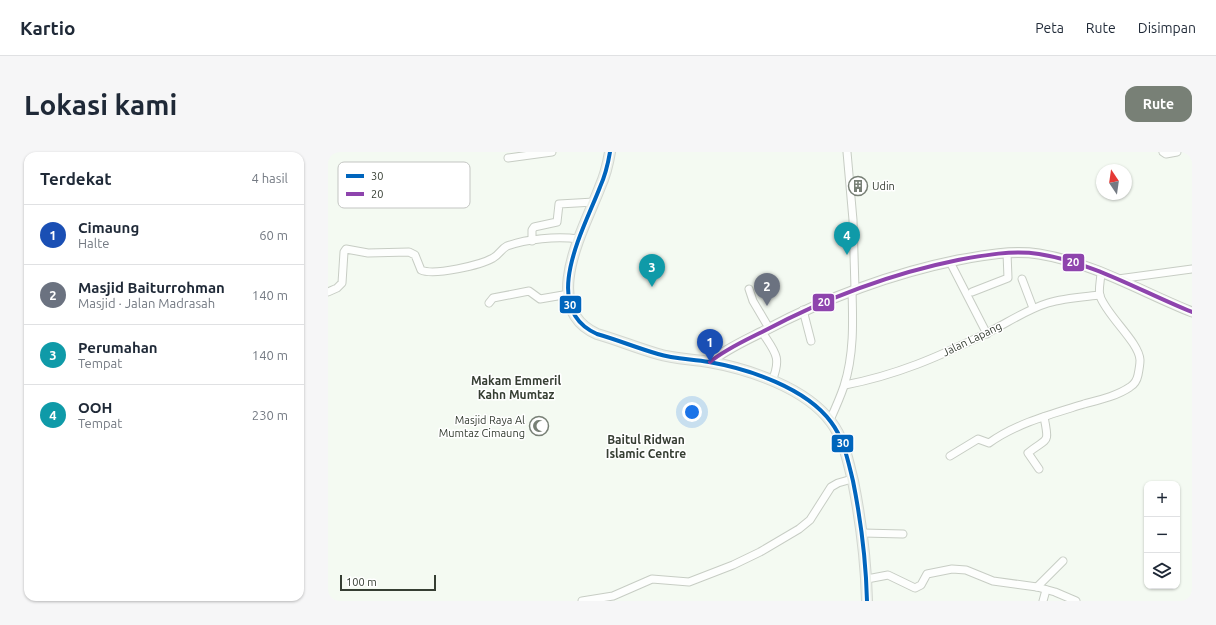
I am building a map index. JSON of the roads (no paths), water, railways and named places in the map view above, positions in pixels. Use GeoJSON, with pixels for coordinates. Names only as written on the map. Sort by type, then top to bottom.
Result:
{"type":"FeatureCollection","features":[{"type":"Feature","properties":{"kind":"main road"},"geometry":{"type":"LineString","coordinates":[[610,152],[603,180],[578,238],[570,270],[569,294],[575,316],[589,331],[658,354],[710,362],[772,381],[800,394],[813,403],[830,420],[842,441],[860,517],[867,579],[867,601]]}},
{"type":"Feature","properties":{"kind":"street"},"geometry":{"type":"LineString","coordinates":[[508,158],[552,152]]}},
{"type":"Feature","properties":{"kind":"street"},"geometry":{"type":"LineString","coordinates":[[830,420],[845,385],[852,336],[853,220],[847,152]]}},
{"type":"Feature","properties":{"kind":"street"},"geometry":{"type":"LineString","coordinates":[[1163,152],[1166,154],[1177,152]]}},
{"type":"Feature","properties":{"kind":"street"},"geometry":{"type":"LineString","coordinates":[[532,241],[532,230],[534,227],[557,222],[559,204],[594,202]]}},
{"type":"Feature","properties":{"kind":"street"},"geometry":{"type":"LineString","coordinates":[[328,292],[342,283],[344,252],[346,249],[368,253],[408,252],[415,255],[422,270],[430,272],[476,266],[494,258],[505,247],[555,238],[578,238]]}},
{"type":"Feature","properties":{"kind":"street"},"geometry":{"type":"LineString","coordinates":[[972,292],[1008,278],[1007,253]]}},
{"type":"Feature","properties":{"kind":"street"},"geometry":{"type":"LineString","coordinates":[[710,362],[726,350],[803,310],[853,290],[907,273],[950,262],[1007,253],[1038,254],[1066,260],[1102,272],[1192,312]]}},
{"type":"Feature","properties":{"kind":"street"},"geometry":{"type":"LineString","coordinates":[[950,262],[987,334]]}},
{"type":"Feature","properties":{"kind":"street"},"geometry":{"type":"LineString","coordinates":[[1118,279],[1192,269]]}},
{"type":"Feature","properties":{"kind":"street"},"geometry":{"type":"LineString","coordinates":[[950,456],[972,441],[982,439],[989,443],[1014,428],[1122,391],[1134,384],[1137,378],[1140,360],[1139,354],[1136,347],[1110,314],[1100,295],[1102,272]]}},
{"type":"Feature","properties":{"kind":"street"},"geometry":{"type":"LineString","coordinates":[[1022,279],[1033,308]]}},
{"type":"Feature","properties":{"kind":"street"},"geometry":{"type":"LineString","coordinates":[[749,289],[776,355],[777,367],[772,381]]}},
{"type":"Feature","properties":{"kind":"street"},"geometry":{"type":"LineString","coordinates":[[489,303],[494,298],[529,291],[540,299],[569,294]]}},
{"type":"Feature","properties":{"kind":"street","name":"Jalan Lapang"},"geometry":{"type":"LineString","coordinates":[[845,385],[873,380],[910,369],[987,334],[1033,308],[1050,302],[1100,295]]}},
{"type":"Feature","properties":{"kind":"street"},"geometry":{"type":"LineString","coordinates":[[803,310],[811,341]]}},
{"type":"Feature","properties":{"kind":"street"},"geometry":{"type":"LineString","coordinates":[[1039,469],[1028,453],[1042,445],[1046,440],[1047,430],[1044,417]]}},
{"type":"Feature","properties":{"kind":"street"},"geometry":{"type":"LineString","coordinates":[[582,601],[613,596],[652,579],[690,582],[733,565],[800,529],[810,520],[832,487],[838,483],[852,479]]}},
{"type":"Feature","properties":{"kind":"street"},"geometry":{"type":"LineString","coordinates":[[862,531],[903,534]]}},
{"type":"Feature","properties":{"kind":"street"},"geometry":{"type":"LineString","coordinates":[[1036,587],[1064,561]]}},
{"type":"Feature","properties":{"kind":"street"},"geometry":{"type":"LineString","coordinates":[[867,579],[888,575],[915,588],[921,585],[927,574],[959,568],[993,581],[1036,587],[1076,601]]}},
{"type":"Feature","properties":{"kind":"street"},"geometry":{"type":"LineString","coordinates":[[1043,601],[1046,590]]}},
{"type":"Feature","properties":{"kind":"place","name":"Udin"},"geometry":{"type":"Point","coordinates":[858,186]}},
{"type":"Feature","properties":{"kind":"place","name":"OOH"},"geometry":{"type":"Point","coordinates":[847,255]}},
{"type":"Feature","properties":{"kind":"place","name":"Perumahan"},"geometry":{"type":"Point","coordinates":[652,287]}},
{"type":"Feature","properties":{"kind":"place","name":"Masjid Baiturrohman"},"geometry":{"type":"Point","coordinates":[767,306]}},
{"type":"Feature","properties":{"kind":"place","name":"Cimaung"},"geometry":{"type":"Point","coordinates":[710,362]}},
{"type":"Feature","properties":{"kind":"place","name":"Masjid Raya Al Mumtaz Cimaung"},"geometry":{"type":"Point","coordinates":[539,426]}},
{"type":"Feature","properties":{"kind":"district","name":"Makam Emmeril Kahn Mumtaz"},"geometry":{"type":"Point","coordinates":[516,387]}},
{"type":"Feature","properties":{"kind":"district","name":"Baitul Ridwan Islamic Centre"},"geometry":{"type":"Point","coordinates":[646,446]}}]}
